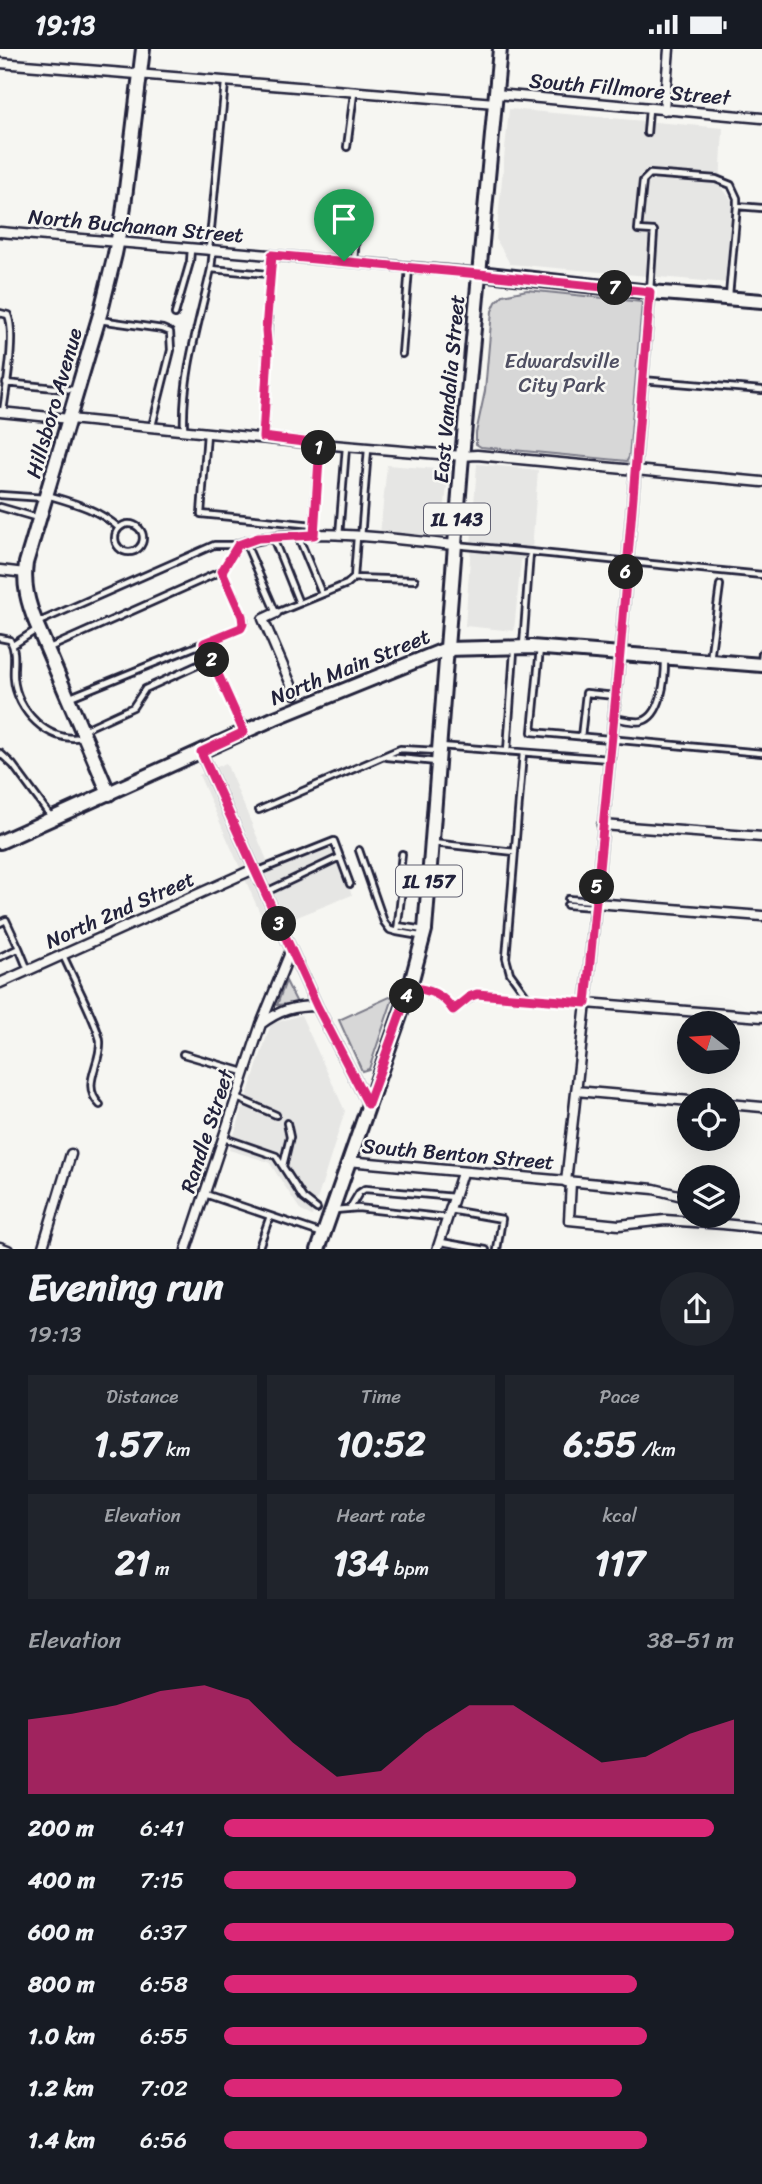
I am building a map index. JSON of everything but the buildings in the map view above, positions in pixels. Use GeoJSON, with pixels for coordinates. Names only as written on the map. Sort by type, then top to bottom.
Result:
{"type":"FeatureCollection","features":[{"type":"Feature","properties":{"kind":"main road","name":"Hillsboro Avenue"},"geometry":{"type":"LineString","coordinates":[[109,793],[37,626],[25,589],[24,573],[118,242],[143,49]]}},
{"type":"Feature","properties":{"kind":"main road","name":"East Vandalia Street"},"geometry":{"type":"LineString","coordinates":[[446,649],[500,49]]}},
{"type":"Feature","properties":{"kind":"main road"},"geometry":{"type":"LineString","coordinates":[[479,274],[762,301]]}},
{"type":"Feature","properties":{"kind":"main road","name":"North Main Street"},"geometry":{"type":"LineString","coordinates":[[0,842],[244,732],[446,649],[519,646],[710,660],[762,661]]}},
{"type":"Feature","properties":{"kind":"main road","name":"IL 157"},"geometry":{"type":"LineString","coordinates":[[318,1249],[410,987],[424,933],[446,649]]}},
{"type":"Feature","properties":{"kind":"street"},"geometry":{"type":"LineString","coordinates":[[664,110],[669,49]]}},
{"type":"Feature","properties":{"kind":"street","name":"South Fillmore Street"},"geometry":{"type":"LineString","coordinates":[[0,64],[354,93],[495,99],[762,118]]}},
{"type":"Feature","properties":{"kind":"street","name":"North Buchanan Street"},"geometry":{"type":"LineString","coordinates":[[0,232],[479,274]]}},
{"type":"Feature","properties":{"kind":"street"},"geometry":{"type":"LineString","coordinates":[[650,292],[620,653],[568,1182],[654,1189],[677,1195]]}},
{"type":"Feature","properties":{"kind":"street"},"geometry":{"type":"LineString","coordinates":[[2,412],[320,444],[477,455],[762,482]]}},
{"type":"Feature","properties":{"kind":"street"},"geometry":{"type":"LineString","coordinates":[[242,544],[258,538],[314,535],[454,545]]}},
{"type":"Feature","properties":{"kind":"street"},"geometry":{"type":"LineString","coordinates":[[0,570],[24,573]]}},
{"type":"Feature","properties":{"kind":"street"},"geometry":{"type":"LineString","coordinates":[[275,613],[263,619],[295,694]]}},
{"type":"Feature","properties":{"kind":"street"},"geometry":{"type":"LineString","coordinates":[[201,752],[317,1006],[368,1104]]}},
{"type":"Feature","properties":{"kind":"street"},"geometry":{"type":"LineString","coordinates":[[603,825],[762,838]]}},
{"type":"Feature","properties":{"kind":"street","name":"North 2nd Street"},"geometry":{"type":"LineString","coordinates":[[0,983],[255,870]]}},
{"type":"Feature","properties":{"kind":"street"},"geometry":{"type":"LineString","coordinates":[[595,904],[762,916]]}},
{"type":"Feature","properties":{"kind":"street","name":"Randle Street"},"geometry":{"type":"LineString","coordinates":[[186,1249],[261,1024],[291,950]]}},
{"type":"Feature","properties":{"kind":"street"},"geometry":{"type":"LineString","coordinates":[[586,1003],[762,1017]]}},
{"type":"Feature","properties":{"kind":"street"},"geometry":{"type":"LineString","coordinates":[[261,1024],[284,1009],[317,1006]]}},
{"type":"Feature","properties":{"kind":"street"},"geometry":{"type":"LineString","coordinates":[[576,1091],[677,1100]]}},
{"type":"Feature","properties":{"kind":"street"},"geometry":{"type":"LineString","coordinates":[[740,1105],[762,1107]]}},
{"type":"Feature","properties":{"kind":"street"},"geometry":{"type":"LineString","coordinates":[[42,1249],[71,1154]]}},
{"type":"Feature","properties":{"kind":"street","name":"South Benton Street"},"geometry":{"type":"LineString","coordinates":[[348,1161],[568,1182],[569,1220],[619,1225],[677,1221]]}},
{"type":"Feature","properties":{"kind":"street"},"geometry":{"type":"LineString","coordinates":[[439,1245],[462,1173]]}},
{"type":"Feature","properties":{"kind":"street","name":"South Benton Street"},"geometry":{"type":"LineString","coordinates":[[740,1226],[762,1228]]}},
{"type":"Feature","properties":{"kind":"street"},"geometry":{"type":"LineString","coordinates":[[0,1247],[8,1249]]}},
{"type":"Feature","properties":{"kind":"lane"},"geometry":{"type":"LineString","coordinates":[[184,429],[183,398],[187,370],[211,269],[225,83]]}},
{"type":"Feature","properties":{"kind":"lane"},"geometry":{"type":"LineString","coordinates":[[347,146],[354,93]]}},
{"type":"Feature","properties":{"kind":"lane"},"geometry":{"type":"LineString","coordinates":[[647,133],[649,109]]}},
{"type":"Feature","properties":{"kind":"lane"},"geometry":{"type":"LineString","coordinates":[[650,292],[654,231],[638,230],[643,181],[649,174],[722,181],[731,185],[737,206],[729,298]]}},
{"type":"Feature","properties":{"kind":"lane"},"geometry":{"type":"LineString","coordinates":[[737,206],[762,208]]}},
{"type":"Feature","properties":{"kind":"lane"},"geometry":{"type":"LineString","coordinates":[[346,236],[349,262]]}},
{"type":"Feature","properties":{"kind":"lane"},"geometry":{"type":"LineString","coordinates":[[349,262],[356,237]]}},
{"type":"Feature","properties":{"kind":"lane"},"geometry":{"type":"LineString","coordinates":[[175,314],[190,262],[191,248]]}},
{"type":"Feature","properties":{"kind":"lane"},"geometry":{"type":"LineString","coordinates":[[263,437],[268,354],[266,330],[272,255]]}},
{"type":"Feature","properties":{"kind":"lane"},"geometry":{"type":"LineString","coordinates":[[402,354],[409,267]]}},
{"type":"Feature","properties":{"kind":"lane"},"geometry":{"type":"LineString","coordinates":[[211,269],[270,274]]}},
{"type":"Feature","properties":{"kind":"lane"},"geometry":{"type":"LineString","coordinates":[[0,313],[8,315],[10,319],[2,412]]}},
{"type":"Feature","properties":{"kind":"lane"},"geometry":{"type":"LineString","coordinates":[[98,320],[163,328],[170,332],[171,349],[152,426]]}},
{"type":"Feature","properties":{"kind":"lane"},"geometry":{"type":"LineString","coordinates":[[642,380],[762,390]]}},
{"type":"Feature","properties":{"kind":"lane"},"geometry":{"type":"LineString","coordinates":[[6,383],[77,391]]}},
{"type":"Feature","properties":{"kind":"lane"},"geometry":{"type":"LineString","coordinates":[[208,432],[201,515],[314,525]]}},
{"type":"Feature","properties":{"kind":"lane"},"geometry":{"type":"LineString","coordinates":[[314,535],[320,444]]}},
{"type":"Feature","properties":{"kind":"lane"},"geometry":{"type":"LineString","coordinates":[[339,536],[346,446]]}},
{"type":"Feature","properties":{"kind":"lane"},"geometry":{"type":"LineString","coordinates":[[242,544],[275,613],[348,584],[354,577],[368,448]]}},
{"type":"Feature","properties":{"kind":"lane"},"geometry":{"type":"LineString","coordinates":[[0,495],[46,497],[91,509],[107,517],[119,528]]}},
{"type":"Feature","properties":{"kind":"lane"},"geometry":{"type":"LineString","coordinates":[[0,507],[39,518]]}},
{"type":"Feature","properties":{"kind":"lane"},"geometry":{"type":"LineString","coordinates":[[127,523],[139,527],[144,540],[139,548],[131,552],[121,550],[116,542],[119,528],[127,523]]}},
{"type":"Feature","properties":{"kind":"lane"},"geometry":{"type":"LineString","coordinates":[[298,536],[322,594]]}},
{"type":"Feature","properties":{"kind":"lane"},"geometry":{"type":"LineString","coordinates":[[272,537],[299,603]]}},
{"type":"Feature","properties":{"kind":"lane"},"geometry":{"type":"LineString","coordinates":[[47,649],[222,571],[242,544]]}},
{"type":"Feature","properties":{"kind":"lane"},"geometry":{"type":"LineString","coordinates":[[13,645],[37,626],[214,545],[242,544]]}},
{"type":"Feature","properties":{"kind":"lane"},"geometry":{"type":"LineString","coordinates":[[454,545],[762,575]]}},
{"type":"Feature","properties":{"kind":"lane"},"geometry":{"type":"LineString","coordinates":[[507,751],[530,552]]}},
{"type":"Feature","properties":{"kind":"lane"},"geometry":{"type":"LineString","coordinates":[[68,698],[241,628],[242,616],[222,571]]}},
{"type":"Feature","properties":{"kind":"lane"},"geometry":{"type":"LineString","coordinates":[[354,577],[415,580]]}},
{"type":"Feature","properties":{"kind":"lane"},"geometry":{"type":"LineString","coordinates":[[710,660],[720,585]]}},
{"type":"Feature","properties":{"kind":"lane"},"geometry":{"type":"LineString","coordinates":[[0,638],[10,640],[13,645],[16,692],[22,704],[49,732],[64,738],[84,733],[133,707],[145,689],[211,659]]}},
{"type":"Feature","properties":{"kind":"lane"},"geometry":{"type":"LineString","coordinates":[[204,643],[244,732]]}},
{"type":"Feature","properties":{"kind":"lane"},"geometry":{"type":"LineString","coordinates":[[540,647],[532,732],[762,753]]}},
{"type":"Feature","properties":{"kind":"lane"},"geometry":{"type":"LineString","coordinates":[[613,718],[641,722],[649,717],[656,708],[662,689],[665,656]]}},
{"type":"Feature","properties":{"kind":"lane"},"geometry":{"type":"LineString","coordinates":[[582,737],[586,693],[616,696]]}},
{"type":"Feature","properties":{"kind":"lane"},"geometry":{"type":"LineString","coordinates":[[259,810],[400,749],[411,748],[438,753]]}},
{"type":"Feature","properties":{"kind":"lane"},"geometry":{"type":"LineString","coordinates":[[386,757],[507,751],[609,759]]}},
{"type":"Feature","properties":{"kind":"lane"},"geometry":{"type":"LineString","coordinates":[[0,753],[13,765],[53,818]]}},
{"type":"Feature","properties":{"kind":"lane"},"geometry":{"type":"LineString","coordinates":[[523,753],[506,958],[510,973],[528,998]]}},
{"type":"Feature","properties":{"kind":"lane"},"geometry":{"type":"LineString","coordinates":[[255,870],[334,841],[350,884]]}},
{"type":"Feature","properties":{"kind":"lane"},"geometry":{"type":"LineString","coordinates":[[432,843],[515,852]]}},
{"type":"Feature","properties":{"kind":"lane"},"geometry":{"type":"LineString","coordinates":[[359,850],[384,922],[390,930],[424,933]]}},
{"type":"Feature","properties":{"kind":"lane"},"geometry":{"type":"LineString","coordinates":[[397,929],[403,879],[400,872],[402,854]]}},
{"type":"Feature","properties":{"kind":"lane"},"geometry":{"type":"LineString","coordinates":[[265,893],[340,857]]}},
{"type":"Feature","properties":{"kind":"lane"},"geometry":{"type":"LineString","coordinates":[[567,902],[595,904]]}},
{"type":"Feature","properties":{"kind":"lane"},"geometry":{"type":"LineString","coordinates":[[0,923],[6,920],[29,970]]}},
{"type":"Feature","properties":{"kind":"lane"},"geometry":{"type":"LineString","coordinates":[[0,957],[19,949]]}},
{"type":"Feature","properties":{"kind":"lane"},"geometry":{"type":"LineString","coordinates":[[63,954],[100,1040],[90,1088],[93,1098],[100,1105]]}},
{"type":"Feature","properties":{"kind":"lane"},"geometry":{"type":"LineString","coordinates":[[410,987],[433,992],[442,997],[453,1010],[477,994],[586,1003]]}},
{"type":"Feature","properties":{"kind":"lane"},"geometry":{"type":"LineString","coordinates":[[183,1053],[245,1072]]}},
{"type":"Feature","properties":{"kind":"lane"},"geometry":{"type":"LineString","coordinates":[[237,1097],[276,1115]]}},
{"type":"Feature","properties":{"kind":"lane"},"geometry":{"type":"LineString","coordinates":[[283,1166],[290,1137],[287,1123]]}},
{"type":"Feature","properties":{"kind":"lane"},"geometry":{"type":"LineString","coordinates":[[223,1138],[276,1156],[303,1198],[317,1209]]}},
{"type":"Feature","properties":{"kind":"lane"},"geometry":{"type":"LineString","coordinates":[[350,1209],[359,1193],[365,1189],[455,1197]]}},
{"type":"Feature","properties":{"kind":"lane"},"geometry":{"type":"LineString","coordinates":[[205,1194],[323,1234]]}},
{"type":"Feature","properties":{"kind":"lane"},"geometry":{"type":"LineString","coordinates":[[331,1211],[350,1209],[502,1219],[497,1249]]}},
{"type":"Feature","properties":{"kind":"lane"},"geometry":{"type":"LineString","coordinates":[[258,1249],[270,1216]]}},
{"type":"Feature","properties":{"kind":"lane"},"geometry":{"type":"LineString","coordinates":[[439,1245],[486,1249]]}},
{"type":"Feature","properties":{"kind":"shaded area"},"geometry":{"type":"Polygon","coordinates":[[[509,109],[723,128],[720,185],[733,202],[728,283],[510,264],[496,239],[509,109]]]}},
{"type":"Feature","properties":{"kind":"shaded area"},"geometry":{"type":"Polygon","coordinates":[[[477,464],[538,470],[532,550],[521,560],[514,631],[465,626],[477,464]]]}},
{"type":"Feature","properties":{"kind":"shaded area"},"geometry":{"type":"Polygon","coordinates":[[[387,465],[449,470],[441,538],[380,534],[387,465]]]}},
{"type":"Feature","properties":{"kind":"shaded area"},"geometry":{"type":"Polygon","coordinates":[[[226,763],[269,865],[331,839],[352,895],[267,929],[199,775],[226,763]]]}},
{"type":"Feature","properties":{"kind":"shaded area"},"geometry":{"type":"Polygon","coordinates":[[[301,1015],[345,1111],[312,1216],[301,1211],[269,1162],[229,1150],[271,1024],[301,1015]]]}},
{"type":"Feature","properties":{"kind":"green space","name":"Edwardsville City Park"},"geometry":{"type":"Polygon","coordinates":[[[527,290],[642,302],[627,461],[481,447],[476,444],[485,391],[492,311],[503,295],[527,290]]]}},
{"type":"Feature","properties":{"kind":"green space"},"geometry":{"type":"Polygon","coordinates":[[[286,981],[297,1003],[277,1005],[286,981]]]}},
{"type":"Feature","properties":{"kind":"green space"},"geometry":{"type":"Polygon","coordinates":[[[394,995],[369,1069],[362,1071],[339,1020],[394,995]]]}},
{"type":"Feature","properties":{"kind":"route"},"geometry":{"type":"LineString","coordinates":[[272,255],[344,261],[650,292],[620,653],[586,1003],[477,994],[453,1010],[442,997],[433,992],[410,987],[368,1104],[317,1006],[201,752],[244,732],[204,643],[241,628],[244,620],[222,571],[238,545],[258,538],[314,535],[320,444],[263,437],[268,354],[266,330],[272,255]]}}]}
